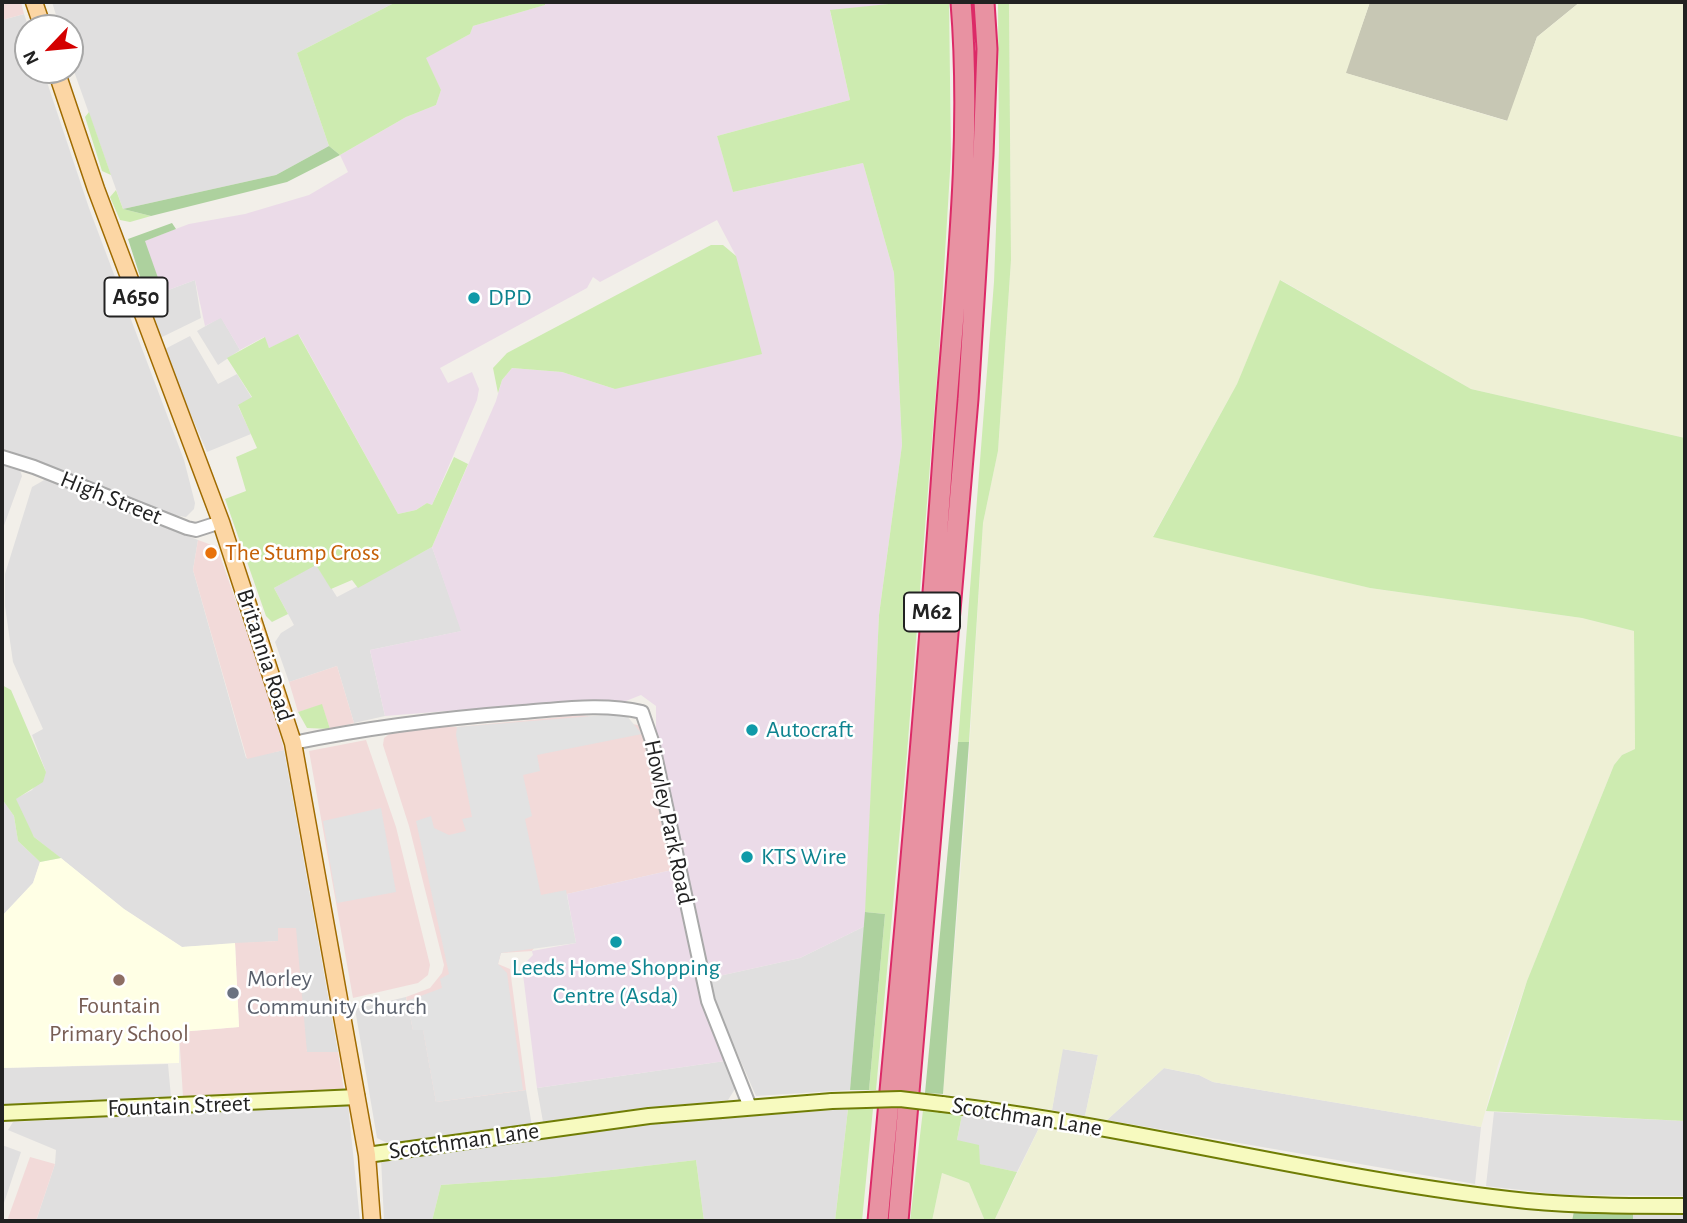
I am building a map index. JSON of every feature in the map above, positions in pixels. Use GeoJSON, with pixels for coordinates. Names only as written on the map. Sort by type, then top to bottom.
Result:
{"type":"FeatureCollection","features":[{"type":"Feature","properties":{"kind":"highway","name":"M62"},"geometry":{"type":"LineString","coordinates":[[878,1221],[930,646],[964,169],[964,46],[961,2]]}},
{"type":"Feature","properties":{"kind":"highway","name":"M62"},"geometry":{"type":"LineString","coordinates":[[898,1221],[968,399],[983,155],[987,49],[984,2]]}},
{"type":"Feature","properties":{"kind":"main road","name":"Britannia Road"},"geometry":{"type":"LineString","coordinates":[[61,84],[89,169],[220,522],[293,743],[357,1097]]}},
{"type":"Feature","properties":{"kind":"main road","name":"Fountain Street"},"geometry":{"type":"LineString","coordinates":[[2,1113],[357,1097]]}},
{"type":"Feature","properties":{"kind":"main road","name":"A650"},"geometry":{"type":"LineString","coordinates":[[357,1097],[367,1155],[372,1221]]}},
{"type":"Feature","properties":{"kind":"main road","name":"Scotchman Lane"},"geometry":{"type":"LineString","coordinates":[[367,1155],[624,1119],[832,1101],[900,1099],[1020,1114],[1474,1194],[1575,1204],[1685,1206]]}},
{"type":"Feature","properties":{"kind":"street","name":"High Street"},"geometry":{"type":"LineString","coordinates":[[2,457],[34,467],[187,528],[203,529],[220,522]]}},
{"type":"Feature","properties":{"kind":"street","name":"Howley Park Road"},"geometry":{"type":"LineString","coordinates":[[293,743],[390,724],[433,720],[600,707],[642,712],[652,741],[708,1001],[750,1107]]}},
{"type":"Feature","properties":{"kind":"shaded area"},"geometry":{"type":"Polygon","coordinates":[[[2,2],[21,2],[24,14],[14,14],[14,17],[2,20],[2,2]]]}},
{"type":"Feature","properties":{"kind":"shaded area"},"geometry":{"type":"Polygon","coordinates":[[[52,2],[396,2],[297,53],[329,146],[276,175],[123,209],[79,84],[84,84],[84,14],[56,14],[52,2]]]}},
{"type":"Feature","properties":{"kind":"shaded area"},"geometry":{"type":"Polygon","coordinates":[[[545,2],[908,2],[830,11],[850,100],[717,136],[733,192],[863,163],[894,273],[902,445],[879,615],[865,926],[800,958],[710,978],[656,733],[656,706],[641,695],[626,701],[571,701],[385,716],[370,650],[461,631],[432,547],[496,401],[502,380],[512,368],[562,372],[615,389],[736,256],[717,220],[600,282],[593,277],[587,288],[440,368],[448,383],[472,372],[479,389],[477,400],[432,505],[427,503],[416,510],[398,514],[299,335],[269,348],[264,337],[240,350],[221,318],[205,326],[195,280],[163,292],[144,241],[189,224],[245,214],[309,195],[348,172],[340,155],[406,117],[436,105],[441,90],[425,58],[470,34],[473,26],[545,5],[545,2]]]}},
{"type":"Feature","properties":{"kind":"shaded area"},"geometry":{"type":"Polygon","coordinates":[[[1009,2],[1370,2],[1346,73],[1507,121],[1537,37],[1580,2],[1685,2],[1685,438],[1471,389],[1281,280],[1237,384],[1153,536],[1370,588],[1582,618],[1634,631],[1635,749],[1622,755],[1614,765],[1527,981],[1498,1065],[1481,1127],[1213,1082],[1199,1075],[1164,1068],[1107,1120],[1085,1116],[1098,1055],[1063,1049],[1052,1110],[943,1094],[966,803],[983,523],[998,451],[1011,260],[1009,2]]]}},
{"type":"Feature","properties":{"kind":"shaded area"},"geometry":{"type":"Polygon","coordinates":[[[1370,2],[1580,2],[1537,37],[1508,121],[1345,73],[1370,2]]]}},
{"type":"Feature","properties":{"kind":"shaded area"},"geometry":{"type":"Polygon","coordinates":[[[14,17],[14,84],[48,84],[89,208],[184,460],[195,503],[194,509],[186,517],[172,515],[2,448],[2,20],[14,17]]]}},
{"type":"Feature","properties":{"kind":"shaded area"},"geometry":{"type":"Polygon","coordinates":[[[195,280],[201,318],[160,338],[147,298],[195,280]]]}},
{"type":"Feature","properties":{"kind":"shaded area"},"geometry":{"type":"Polygon","coordinates":[[[221,317],[240,350],[218,365],[197,331],[221,317]]]}},
{"type":"Feature","properties":{"kind":"shaded area"},"geometry":{"type":"Polygon","coordinates":[[[190,336],[218,384],[237,374],[252,398],[238,406],[251,434],[207,452],[163,350],[190,336]]]}},
{"type":"Feature","properties":{"kind":"shaded area"},"geometry":{"type":"Polygon","coordinates":[[[2,462],[20,470],[22,476],[2,531],[2,462]]]}},
{"type":"Feature","properties":{"kind":"shaded area"},"geometry":{"type":"Polygon","coordinates":[[[46,479],[198,540],[193,570],[246,758],[284,750],[338,1052],[307,1053],[279,941],[182,947],[124,909],[34,837],[24,819],[15,799],[32,790],[46,772],[32,735],[43,729],[13,662],[5,606],[5,574],[32,487],[46,479]]]}},
{"type":"Feature","properties":{"kind":"shaded area"},"geometry":{"type":"Polygon","coordinates":[[[198,540],[217,547],[270,699],[284,750],[247,759],[193,570],[198,540]]]}},
{"type":"Feature","properties":{"kind":"shaded area"},"geometry":{"type":"Polygon","coordinates":[[[432,547],[462,631],[370,650],[385,716],[354,723],[337,666],[289,682],[275,642],[281,633],[294,625],[274,588],[316,564],[337,597],[432,547]]]}},
{"type":"Feature","properties":{"kind":"shaded area"},"geometry":{"type":"Polygon","coordinates":[[[337,666],[354,723],[330,729],[322,705],[298,712],[289,682],[337,666]]]}},
{"type":"Feature","properties":{"kind":"shaded area"},"geometry":{"type":"Polygon","coordinates":[[[582,715],[638,725],[672,870],[567,894],[532,951],[501,953],[498,964],[510,969],[526,1090],[436,1102],[423,1030],[413,1030],[406,997],[430,988],[442,973],[444,965],[409,826],[383,745],[384,738],[392,732],[429,726],[457,727],[582,715]]]}},
{"type":"Feature","properties":{"kind":"shaded area"},"geometry":{"type":"Polygon","coordinates":[[[626,715],[642,734],[537,755],[540,771],[523,775],[532,816],[525,819],[541,895],[566,890],[576,943],[501,953],[498,964],[507,973],[523,1090],[436,1102],[423,1030],[413,1030],[407,1001],[442,988],[440,979],[449,974],[416,821],[431,816],[434,828],[449,835],[466,831],[462,819],[472,817],[456,735],[457,727],[626,715]]]}},
{"type":"Feature","properties":{"kind":"shaded area"},"geometry":{"type":"Polygon","coordinates":[[[366,740],[396,827],[430,965],[428,975],[418,983],[353,998],[309,751],[366,740]]]}},
{"type":"Feature","properties":{"kind":"shaded area"},"geometry":{"type":"Polygon","coordinates":[[[2,799],[14,816],[18,841],[40,862],[33,883],[2,916],[2,799]]]}},
{"type":"Feature","properties":{"kind":"shaded area"},"geometry":{"type":"Polygon","coordinates":[[[381,808],[396,892],[337,903],[323,821],[381,808]]]}},
{"type":"Feature","properties":{"kind":"shaded area","name":"Fountain Primary School"},"geometry":{"type":"Polygon","coordinates":[[[61,858],[124,909],[182,947],[235,943],[239,1027],[179,1032],[179,1063],[2,1068],[2,916],[33,883],[40,862],[61,858]]]}},
{"type":"Feature","properties":{"kind":"shaded area"},"geometry":{"type":"Polygon","coordinates":[[[672,870],[702,1006],[725,1061],[537,1088],[522,966],[533,955],[532,951],[576,943],[567,894],[672,870]]]}},
{"type":"Feature","properties":{"kind":"shaded area"},"geometry":{"type":"Polygon","coordinates":[[[865,926],[850,1090],[756,1096],[717,1007],[710,978],[800,958],[865,926]]]}},
{"type":"Feature","properties":{"kind":"shaded area"},"geometry":{"type":"Polygon","coordinates":[[[278,928],[296,928],[307,1052],[338,1052],[344,1091],[183,1097],[179,1032],[239,1027],[235,943],[278,941],[278,928]]]}},
{"type":"Feature","properties":{"kind":"shaded area"},"geometry":{"type":"Polygon","coordinates":[[[406,997],[413,1030],[423,1029],[436,1102],[526,1090],[532,1126],[414,1141],[387,1143],[377,1138],[355,1009],[406,997]]]}},
{"type":"Feature","properties":{"kind":"shaded area"},"geometry":{"type":"Polygon","coordinates":[[[1062,1049],[1098,1055],[1085,1116],[1052,1110],[1062,1049]]]}},
{"type":"Feature","properties":{"kind":"shaded area"},"geometry":{"type":"Polygon","coordinates":[[[725,1061],[735,1089],[728,1100],[543,1122],[537,1088],[725,1061]]]}},
{"type":"Feature","properties":{"kind":"shaded area"},"geometry":{"type":"Polygon","coordinates":[[[168,1064],[171,1097],[2,1105],[2,1068],[168,1064]]]}},
{"type":"Feature","properties":{"kind":"shaded area"},"geometry":{"type":"Polygon","coordinates":[[[1164,1068],[1199,1075],[1213,1082],[1481,1127],[1475,1184],[1107,1120],[1164,1068]]]}},
{"type":"Feature","properties":{"kind":"shaded area"},"geometry":{"type":"Polygon","coordinates":[[[348,1104],[360,1221],[36,1221],[55,1164],[56,1150],[8,1130],[13,1122],[348,1104]]]}},
{"type":"Feature","properties":{"kind":"shaded area"},"geometry":{"type":"Polygon","coordinates":[[[848,1109],[835,1221],[704,1221],[696,1160],[552,1177],[441,1185],[432,1221],[384,1221],[381,1158],[657,1123],[848,1109]]]}},
{"type":"Feature","properties":{"kind":"shaded area"},"geometry":{"type":"Polygon","coordinates":[[[1494,1112],[1685,1121],[1685,1196],[1564,1195],[1486,1186],[1494,1112]]]}},
{"type":"Feature","properties":{"kind":"shaded area"},"geometry":{"type":"Polygon","coordinates":[[[962,1115],[1040,1126],[1017,1172],[979,1164],[957,1140],[962,1115]]]}},
{"type":"Feature","properties":{"kind":"shaded area"},"geometry":{"type":"Polygon","coordinates":[[[1040,1126],[1507,1207],[1574,1211],[1572,1221],[994,1221],[1040,1126]]]}},
{"type":"Feature","properties":{"kind":"shaded area"},"geometry":{"type":"Polygon","coordinates":[[[2,1145],[21,1152],[2,1209],[2,1145]]]}},
{"type":"Feature","properties":{"kind":"shaded area"},"geometry":{"type":"Polygon","coordinates":[[[30,1157],[55,1164],[36,1221],[7,1221],[30,1157]]]}},
{"type":"Feature","properties":{"kind":"shaded area"},"geometry":{"type":"Polygon","coordinates":[[[942,1173],[969,1183],[985,1221],[932,1221],[942,1173]]]}},
{"type":"Feature","properties":{"kind":"shaded area"},"geometry":{"type":"Polygon","coordinates":[[[1633,1210],[1685,1210],[1685,1221],[1633,1221],[1633,1210]]]}},
{"type":"Feature","properties":{"kind":"green space"},"geometry":{"type":"Polygon","coordinates":[[[396,2],[545,2],[545,5],[473,26],[470,34],[426,58],[441,90],[436,105],[406,117],[340,155],[329,146],[297,53],[396,2]]]}},
{"type":"Feature","properties":{"kind":"green space"},"geometry":{"type":"Polygon","coordinates":[[[908,2],[949,2],[951,155],[939,352],[907,753],[876,1090],[869,1090],[885,914],[865,912],[879,615],[902,445],[894,273],[863,163],[733,192],[717,136],[850,100],[830,10],[908,2]]]}},
{"type":"Feature","properties":{"kind":"green space"},"geometry":{"type":"Polygon","coordinates":[[[998,2],[1009,2],[1011,260],[998,451],[983,523],[969,742],[958,742],[994,282],[999,150],[998,2]]]}},
{"type":"Feature","properties":{"kind":"green space"},"geometry":{"type":"Polygon","coordinates":[[[89,112],[111,175],[102,171],[85,117],[89,112]]]}},
{"type":"Feature","properties":{"kind":"green space"},"geometry":{"type":"Polygon","coordinates":[[[329,146],[340,155],[287,182],[151,216],[123,209],[276,175],[329,146]]]}},
{"type":"Feature","properties":{"kind":"green space"},"geometry":{"type":"Polygon","coordinates":[[[116,190],[123,209],[151,216],[130,222],[120,220],[110,197],[116,190]]]}},
{"type":"Feature","properties":{"kind":"green space"},"geometry":{"type":"Polygon","coordinates":[[[172,223],[176,229],[145,241],[163,292],[147,298],[128,239],[172,223]]]}},
{"type":"Feature","properties":{"kind":"green space"},"geometry":{"type":"Polygon","coordinates":[[[711,245],[723,245],[736,256],[762,354],[615,389],[562,372],[512,368],[502,380],[498,393],[493,368],[507,353],[711,245]]]}},
{"type":"Feature","properties":{"kind":"green space"},"geometry":{"type":"Polygon","coordinates":[[[1280,280],[1471,389],[1685,438],[1685,1121],[1486,1111],[1527,981],[1614,765],[1622,755],[1635,749],[1634,631],[1582,618],[1370,588],[1153,537],[1237,384],[1280,280]]]}},
{"type":"Feature","properties":{"kind":"green space"},"geometry":{"type":"Polygon","coordinates":[[[298,334],[398,514],[416,510],[427,503],[432,505],[454,457],[468,464],[432,547],[358,588],[352,580],[331,589],[316,565],[274,588],[288,614],[272,622],[266,616],[225,499],[246,491],[236,457],[257,448],[238,405],[252,397],[227,358],[265,337],[269,348],[298,334]]]}},
{"type":"Feature","properties":{"kind":"green space"},"geometry":{"type":"Polygon","coordinates":[[[2,685],[11,690],[46,772],[43,782],[16,799],[34,837],[61,858],[40,862],[18,841],[14,816],[2,799],[2,685]]]}},
{"type":"Feature","properties":{"kind":"green space"},"geometry":{"type":"Polygon","coordinates":[[[322,704],[330,729],[307,728],[298,712],[322,704]]]}},
{"type":"Feature","properties":{"kind":"green space"},"geometry":{"type":"Polygon","coordinates":[[[958,742],[969,742],[943,1094],[925,1093],[958,742]]]}},
{"type":"Feature","properties":{"kind":"green space"},"geometry":{"type":"Polygon","coordinates":[[[865,912],[885,914],[869,1090],[850,1090],[865,912]]]}},
{"type":"Feature","properties":{"kind":"green space"},"geometry":{"type":"Polygon","coordinates":[[[848,1109],[873,1109],[862,1221],[835,1221],[848,1109]]]}},
{"type":"Feature","properties":{"kind":"green space"},"geometry":{"type":"Polygon","coordinates":[[[923,1110],[962,1115],[957,1140],[979,1145],[980,1164],[1017,1172],[994,1221],[985,1221],[969,1183],[942,1173],[932,1221],[910,1221],[923,1110]]]}},
{"type":"Feature","properties":{"kind":"green space"},"geometry":{"type":"Polygon","coordinates":[[[696,1160],[704,1221],[432,1221],[441,1185],[552,1177],[696,1160]]]}},
{"type":"Feature","properties":{"kind":"green space"},"geometry":{"type":"Polygon","coordinates":[[[1633,1210],[1633,1221],[1572,1221],[1574,1211],[1633,1210]]]}},
{"type":"Feature","properties":{"kind":"place","name":"DPD"},"geometry":{"type":"Point","coordinates":[474,298]}},
{"type":"Feature","properties":{"kind":"place","name":"The Stump Cross"},"geometry":{"type":"Point","coordinates":[211,553]}},
{"type":"Feature","properties":{"kind":"place","name":"Autocraft"},"geometry":{"type":"Point","coordinates":[752,730]}},
{"type":"Feature","properties":{"kind":"place","name":"KTS Wire"},"geometry":{"type":"Point","coordinates":[747,857]}},
{"type":"Feature","properties":{"kind":"place","name":"Leeds Home Shopping Centre (Asda)"},"geometry":{"type":"Point","coordinates":[616,942]}},
{"type":"Feature","properties":{"kind":"place","name":"Fountain Primary School"},"geometry":{"type":"Point","coordinates":[119,980]}},
{"type":"Feature","properties":{"kind":"place","name":"Morley Community Church"},"geometry":{"type":"Point","coordinates":[233,993]}}]}
